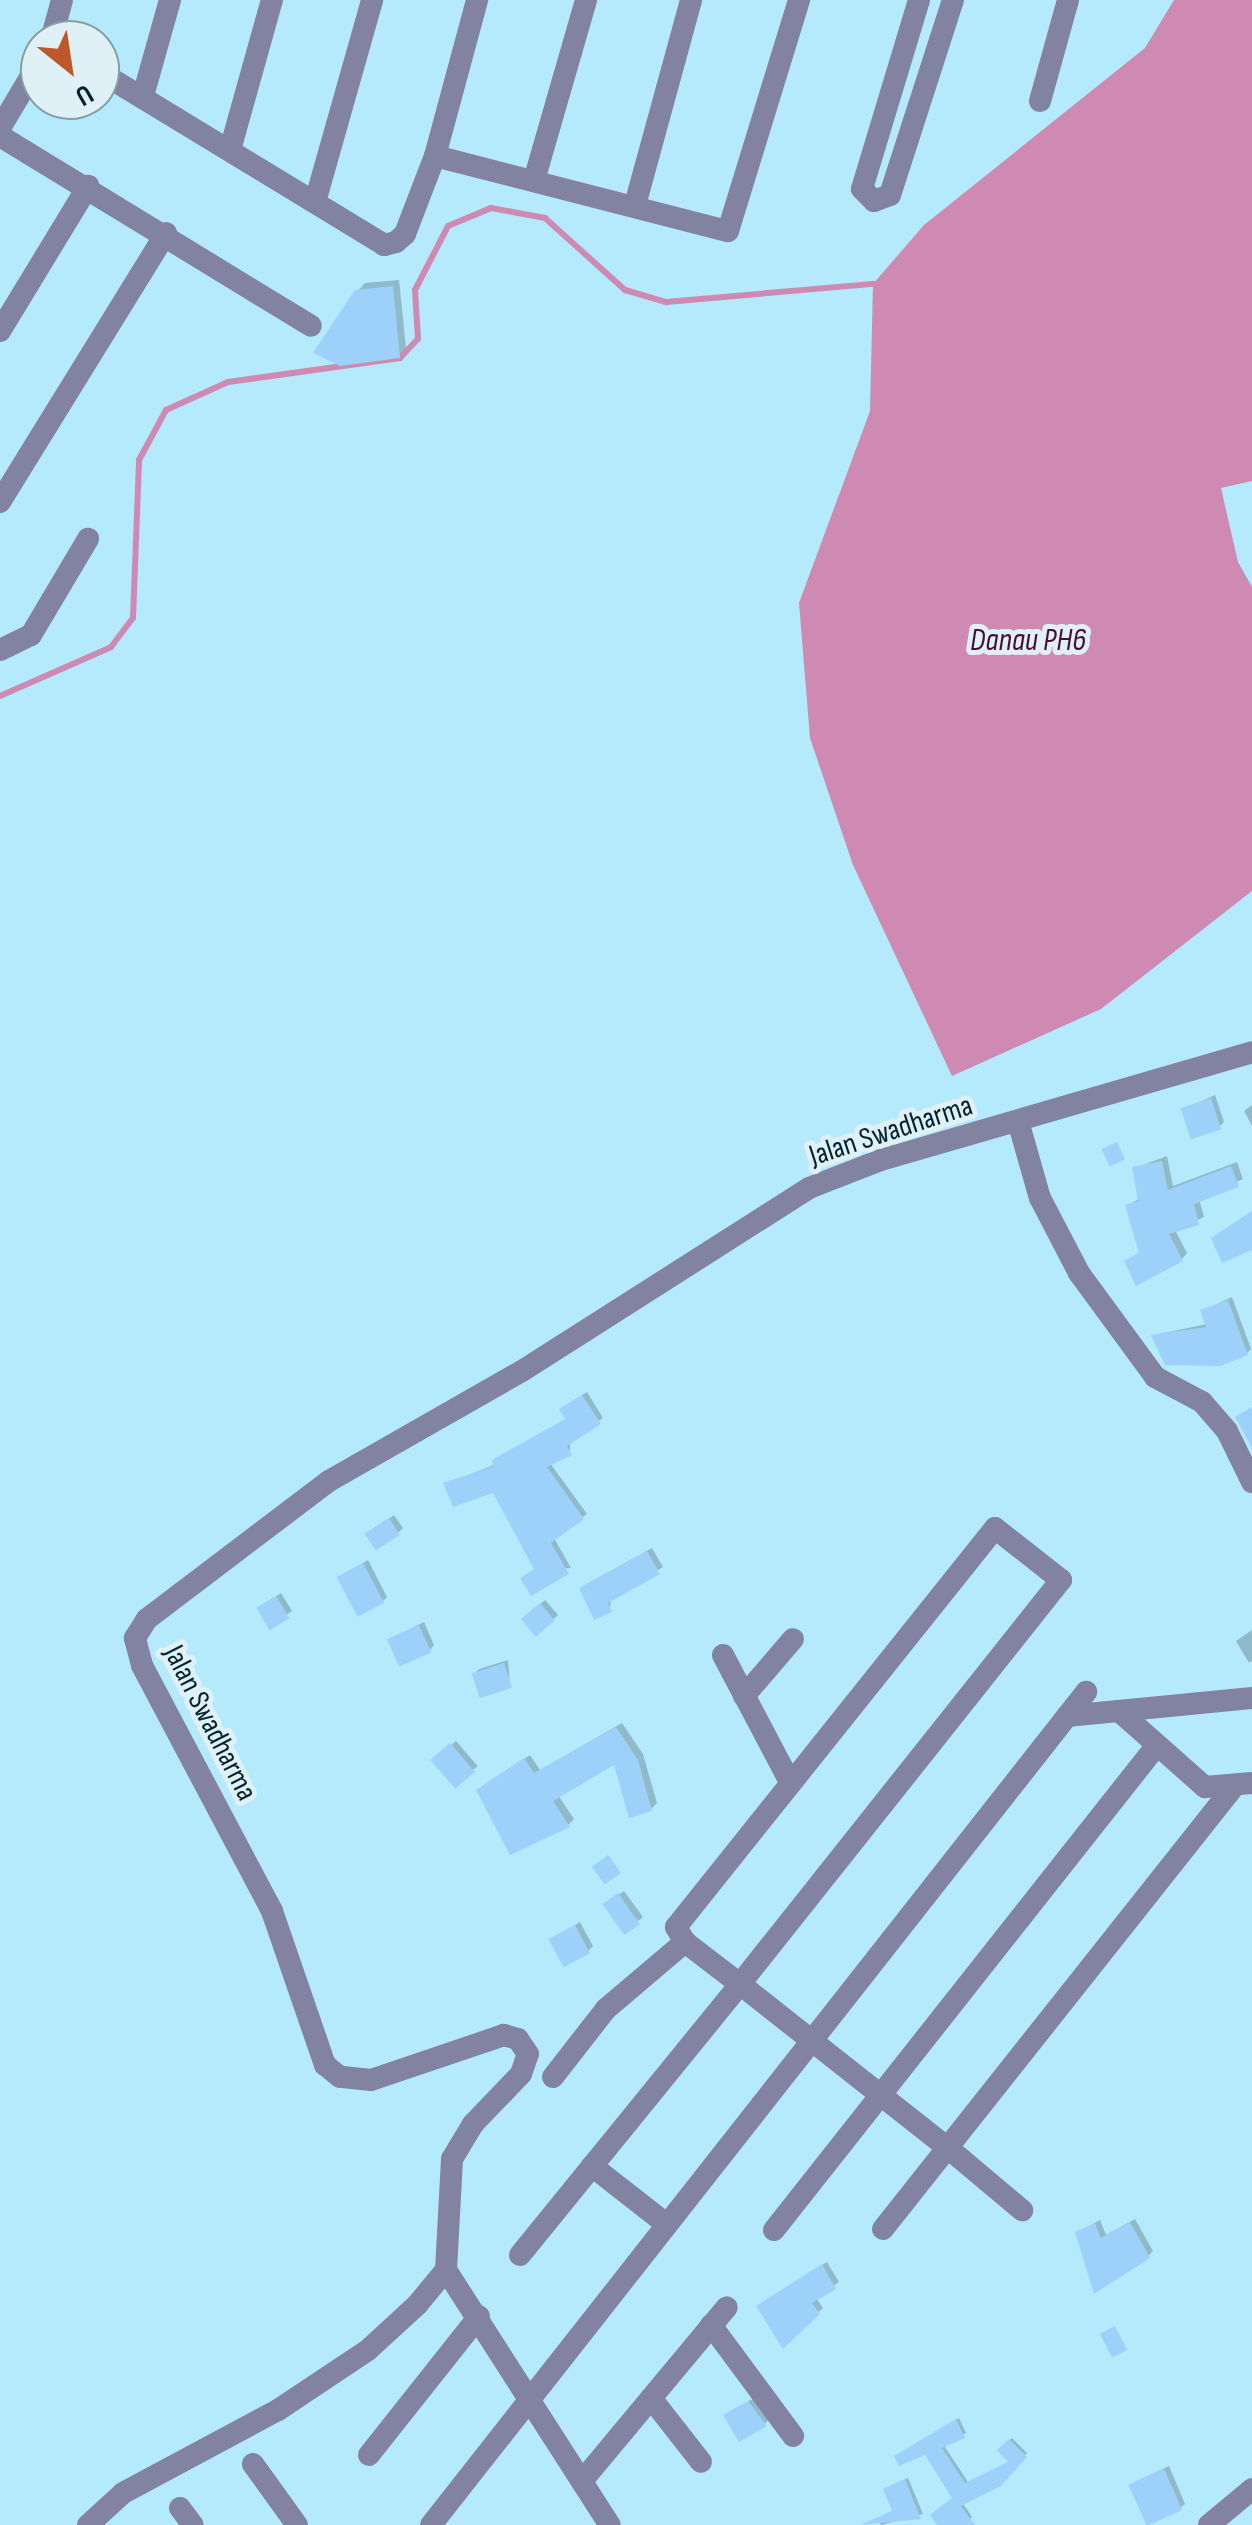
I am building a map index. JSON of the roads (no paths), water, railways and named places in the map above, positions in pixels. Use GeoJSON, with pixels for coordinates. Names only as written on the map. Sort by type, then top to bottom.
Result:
{"type":"FeatureCollection","features":[{"type":"Feature","properties":{"kind":"street"},"geometry":{"type":"LineString","coordinates":[[143,96],[170,0]]}},
{"type":"Feature","properties":{"kind":"street"},"geometry":{"type":"LineString","coordinates":[[230,150],[272,0]]}},
{"type":"Feature","properties":{"kind":"street"},"geometry":{"type":"LineString","coordinates":[[316,202],[372,0]]}},
{"type":"Feature","properties":{"kind":"street"},"geometry":{"type":"LineString","coordinates":[[120,83],[384,244],[396,242],[405,234],[435,156],[477,0]]}},
{"type":"Feature","properties":{"kind":"street"},"geometry":{"type":"LineString","coordinates":[[535,177],[586,0]]}},
{"type":"Feature","properties":{"kind":"street"},"geometry":{"type":"LineString","coordinates":[[634,205],[691,0]]}},
{"type":"Feature","properties":{"kind":"street"},"geometry":{"type":"LineString","coordinates":[[435,156],[535,177],[719,231],[733,226],[799,0]]}},
{"type":"Feature","properties":{"kind":"street"},"geometry":{"type":"LineString","coordinates":[[919,0],[862,189],[874,201],[890,195],[952,0]]}},
{"type":"Feature","properties":{"kind":"street"},"geometry":{"type":"LineString","coordinates":[[1040,100],[1068,0]]}},
{"type":"Feature","properties":{"kind":"street"},"geometry":{"type":"LineString","coordinates":[[0,128],[20,94]]}},
{"type":"Feature","properties":{"kind":"street"},"geometry":{"type":"LineString","coordinates":[[0,136],[166,233],[311,326]]}},
{"type":"Feature","properties":{"kind":"street"},"geometry":{"type":"LineString","coordinates":[[0,331],[88,186]]}},
{"type":"Feature","properties":{"kind":"street"},"geometry":{"type":"LineString","coordinates":[[0,502],[166,233]]}},
{"type":"Feature","properties":{"kind":"street"},"geometry":{"type":"LineString","coordinates":[[0,650],[31,635],[88,538]]}},
{"type":"Feature","properties":{"kind":"street","name":"Jalan Swadharma"},"geometry":{"type":"LineString","coordinates":[[446,2270],[452,2159],[473,2124],[521,2074],[528,2054],[518,2039],[504,2035],[370,2080],[340,2077],[325,2065],[272,1911],[142,1665],[135,1638],[164,1602],[328,1481],[552,1353],[809,1188],[881,1160],[1252,1052]]}},
{"type":"Feature","properties":{"kind":"street"},"geometry":{"type":"LineString","coordinates":[[1018,1122],[1040,1198],[1079,1273],[1156,1377],[1202,1402],[1227,1430],[1252,1482]]}},
{"type":"Feature","properties":{"kind":"street"},"geometry":{"type":"LineString","coordinates":[[520,2254],[740,1984],[1062,1580],[994,1528],[676,1926],[685,1942],[740,1984],[948,2148],[1022,2210]]}},
{"type":"Feature","properties":{"kind":"street"},"geometry":{"type":"LineString","coordinates":[[744,1696],[793,1639]]}},
{"type":"Feature","properties":{"kind":"street"},"geometry":{"type":"LineString","coordinates":[[723,1655],[790,1782]]}},
{"type":"Feature","properties":{"kind":"street"},"geometry":{"type":"LineString","coordinates":[[431,2525],[528,2394],[1086,1692]]}},
{"type":"Feature","properties":{"kind":"street"},"geometry":{"type":"LineString","coordinates":[[1066,1716],[1252,1698]]}},
{"type":"Feature","properties":{"kind":"street"},"geometry":{"type":"LineString","coordinates":[[1119,1711],[1205,1787],[1244,1784]]}},
{"type":"Feature","properties":{"kind":"street"},"geometry":{"type":"LineString","coordinates":[[774,2230],[1156,1744]]}},
{"type":"Feature","properties":{"kind":"street"},"geometry":{"type":"LineString","coordinates":[[883,2229],[1244,1784]]}},
{"type":"Feature","properties":{"kind":"street"},"geometry":{"type":"LineString","coordinates":[[553,2077],[606,2009],[685,1942]]}},
{"type":"Feature","properties":{"kind":"street"},"geometry":{"type":"LineString","coordinates":[[592,2166],[664,2223]]}},
{"type":"Feature","properties":{"kind":"street"},"geometry":{"type":"LineString","coordinates":[[88,2525],[124,2493],[278,2410],[368,2350],[446,2270],[610,2525]]}},
{"type":"Feature","properties":{"kind":"street"},"geometry":{"type":"LineString","coordinates":[[582,2480],[727,2307]]}},
{"type":"Feature","properties":{"kind":"street"},"geometry":{"type":"LineString","coordinates":[[369,2454],[479,2316]]}},
{"type":"Feature","properties":{"kind":"street"},"geometry":{"type":"LineString","coordinates":[[711,2325],[793,2436]]}},
{"type":"Feature","properties":{"kind":"street"},"geometry":{"type":"LineString","coordinates":[[651,2398],[702,2462]]}},
{"type":"Feature","properties":{"kind":"street"},"geometry":{"type":"LineString","coordinates":[[252,2464],[298,2525]]}},
{"type":"Feature","properties":{"kind":"street"},"geometry":{"type":"LineString","coordinates":[[1209,2525],[1252,2489]]}},
{"type":"Feature","properties":{"kind":"water","name":"Danau PH6"},"geometry":{"type":"Polygon","coordinates":[[[1174,0],[1252,0],[1252,481],[1221,488],[1238,562],[1252,587],[1252,891],[1101,1009],[952,1076],[853,865],[810,738],[799,603],[870,411],[873,284],[924,225],[1145,48],[1174,0]]]}},
{"type":"Feature","properties":{"kind":"waterway"},"geometry":{"type":"LineString","coordinates":[[0,696],[111,647],[133,618],[139,460],[166,410],[228,382],[400,358],[418,339],[415,290],[448,226],[491,208],[545,218],[625,290],[666,302],[873,284]]}}]}
